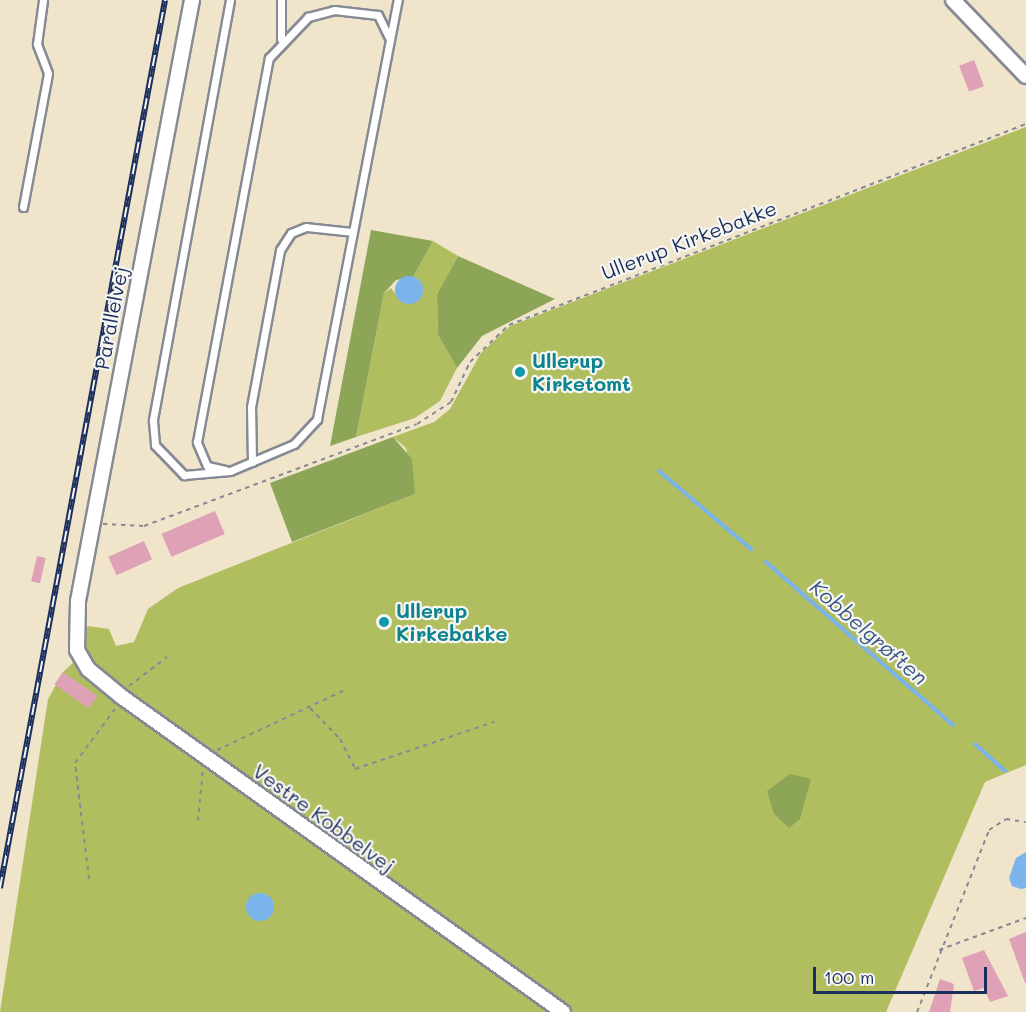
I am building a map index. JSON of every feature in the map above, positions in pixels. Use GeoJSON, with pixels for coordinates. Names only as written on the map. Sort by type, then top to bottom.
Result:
{"type":"FeatureCollection","features":[{"type":"Feature","properties":{"kind":"street","name":"Parallelvej"},"geometry":{"type":"LineString","coordinates":[[75,645],[74,621],[192,0]]}},
{"type":"Feature","properties":{"kind":"street"},"geometry":{"type":"LineString","coordinates":[[953,0],[1026,76]]}},
{"type":"Feature","properties":{"kind":"street","name":"Vestre Kobbelvej"},"geometry":{"type":"LineString","coordinates":[[75,645],[88,669],[122,697],[563,1012]]}},
{"type":"Feature","properties":{"kind":"lane"},"geometry":{"type":"LineString","coordinates":[[23,207],[48,73],[37,44],[42,0]]}},
{"type":"Feature","properties":{"kind":"lane"},"geometry":{"type":"LineString","coordinates":[[230,0],[153,422],[155,445],[184,475],[230,471],[252,462],[294,444],[317,419],[398,0]]}},
{"type":"Feature","properties":{"kind":"lane"},"geometry":{"type":"LineString","coordinates":[[281,0],[281,39]]}},
{"type":"Feature","properties":{"kind":"lane"},"geometry":{"type":"LineString","coordinates":[[230,471],[207,466],[197,442],[269,58],[281,39],[308,17],[360,9],[378,15],[390,42]]}},
{"type":"Feature","properties":{"kind":"lane"},"geometry":{"type":"LineString","coordinates":[[252,462],[251,407],[280,250],[291,233],[306,227],[353,232]]}},
{"type":"Feature","properties":{"kind":"path","name":"Ullerup Kirkebakke"},"geometry":{"type":"LineString","coordinates":[[93,522],[144,526],[417,424],[451,402],[470,362],[509,325],[1026,124]]}},
{"type":"Feature","properties":{"kind":"path"},"geometry":{"type":"LineString","coordinates":[[89,879],[75,763],[142,672],[167,657]]}},
{"type":"Feature","properties":{"kind":"path"},"geometry":{"type":"LineString","coordinates":[[198,821],[197,782],[208,759],[220,748],[310,708],[346,689]]}},
{"type":"Feature","properties":{"kind":"path"},"geometry":{"type":"LineString","coordinates":[[310,708],[340,739],[355,769],[494,722]]}},
{"type":"Feature","properties":{"kind":"path"},"geometry":{"type":"LineString","coordinates":[[916,1012],[938,950],[968,890],[989,830],[1006,819],[1026,822]]}},
{"type":"Feature","properties":{"kind":"path"},"geometry":{"type":"LineString","coordinates":[[938,950],[1026,918]]}},
{"type":"Feature","properties":{"kind":"green space"},"geometry":{"type":"Polygon","coordinates":[[[1026,127],[1026,765],[985,782],[886,1012],[0,1012],[48,699],[63,672],[86,651],[82,634],[88,626],[109,629],[116,646],[134,642],[148,609],[178,588],[415,494],[406,448],[393,437],[434,422],[450,409],[481,353],[510,326],[1026,127]]]}},
{"type":"Feature","properties":{"kind":"green space"},"geometry":{"type":"Polygon","coordinates":[[[371,230],[433,241],[413,277],[396,280],[384,293],[356,437],[330,446],[371,230]]]}},
{"type":"Feature","properties":{"kind":"green space"},"geometry":{"type":"Polygon","coordinates":[[[433,241],[458,256],[437,294],[438,335],[457,368],[440,401],[415,418],[356,437],[384,293],[391,288],[401,301],[421,282],[413,277],[433,241]]]}},
{"type":"Feature","properties":{"kind":"green space"},"geometry":{"type":"Polygon","coordinates":[[[458,256],[555,299],[482,336],[457,368],[438,335],[437,294],[458,256]]]}},
{"type":"Feature","properties":{"kind":"green space"},"geometry":{"type":"Polygon","coordinates":[[[393,437],[412,459],[415,494],[292,542],[270,483],[393,437]]]}},
{"type":"Feature","properties":{"kind":"green space"},"geometry":{"type":"Polygon","coordinates":[[[790,774],[811,779],[800,819],[789,828],[774,814],[767,791],[790,774]]]}},
{"type":"Feature","properties":{"kind":"water"},"geometry":{"type":"Polygon","coordinates":[[[409,276],[419,280],[423,290],[419,300],[409,304],[399,300],[395,290],[399,280],[409,276]]]}},
{"type":"Feature","properties":{"kind":"water"},"geometry":{"type":"Polygon","coordinates":[[[1026,852],[1026,888],[1021,889],[1012,886],[1009,878],[1016,858],[1026,852]]]}},
{"type":"Feature","properties":{"kind":"water"},"geometry":{"type":"Polygon","coordinates":[[[260,893],[270,897],[274,907],[270,917],[260,921],[250,917],[246,907],[250,897],[260,893]]]}},
{"type":"Feature","properties":{"kind":"building"},"geometry":{"type":"Polygon","coordinates":[[[974,60],[984,86],[969,92],[959,66],[974,60]]]}},
{"type":"Feature","properties":{"kind":"building"},"geometry":{"type":"Polygon","coordinates":[[[215,511],[225,534],[171,557],[162,534],[215,511]]]}},
{"type":"Feature","properties":{"kind":"building"},"geometry":{"type":"Polygon","coordinates":[[[144,541],[152,559],[117,575],[108,557],[144,541]]]}},
{"type":"Feature","properties":{"kind":"building"},"geometry":{"type":"Polygon","coordinates":[[[37,556],[46,558],[40,583],[31,581],[37,556]]]}},
{"type":"Feature","properties":{"kind":"building"},"geometry":{"type":"Polygon","coordinates":[[[63,672],[97,696],[89,708],[54,684],[63,672]]]}},
{"type":"Feature","properties":{"kind":"building"},"geometry":{"type":"Polygon","coordinates":[[[1026,932],[1026,983],[1025,983],[1009,939],[1026,932]]]}},
{"type":"Feature","properties":{"kind":"building"},"geometry":{"type":"Polygon","coordinates":[[[984,950],[1008,996],[990,1002],[984,988],[974,991],[962,958],[984,950]]]}},
{"type":"Feature","properties":{"kind":"building"},"geometry":{"type":"Polygon","coordinates":[[[940,979],[954,984],[950,1012],[929,1012],[940,979]]]}},
{"type":"Feature","properties":{"kind":"waterway","name":"Kobbelgrøften"},"geometry":{"type":"LineString","coordinates":[[659,471],[751,549]]}},
{"type":"Feature","properties":{"kind":"waterway","name":"Kobbelgrøften"},"geometry":{"type":"LineString","coordinates":[[766,562],[953,725]]}},
{"type":"Feature","properties":{"kind":"waterway","name":"Kobbelgrøften"},"geometry":{"type":"LineString","coordinates":[[975,744],[1005,771]]}},
{"type":"Feature","properties":{"kind":"railway"},"geometry":{"type":"LineString","coordinates":[[0,888],[165,0]]}},
{"type":"Feature","properties":{"kind":"place","name":"Ullerup Kirketomt"},"geometry":{"type":"Point","coordinates":[520,372]}},
{"type":"Feature","properties":{"kind":"place","name":"Ullerup Kirkebakke"},"geometry":{"type":"Point","coordinates":[384,622]}}]}
